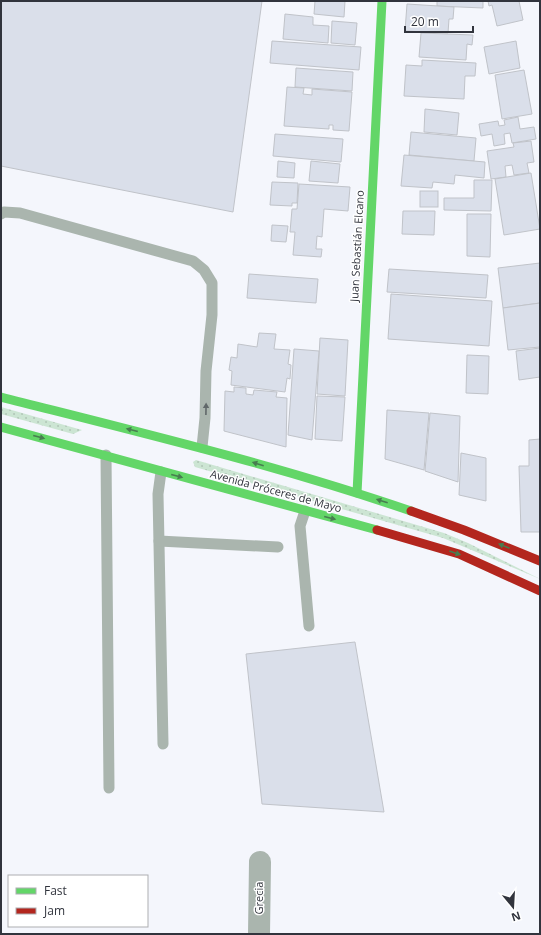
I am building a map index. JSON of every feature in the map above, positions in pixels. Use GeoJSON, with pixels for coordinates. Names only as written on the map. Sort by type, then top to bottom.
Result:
{"type":"FeatureCollection","features":[{"type":"Feature","properties":{"kind":"main road","name":"Juan Sebastián Elcano"},"geometry":{"type":"LineString","coordinates":[[357,493],[382,1]]}},
{"type":"Feature","properties":{"kind":"main road","name":"Avenida Próceres de Mayo"},"geometry":{"type":"LineString","coordinates":[[1,397],[202,447],[357,493],[441,521],[540,561]]}},
{"type":"Feature","properties":{"kind":"main road","name":"Avenida Próceres de Mayo"},"geometry":{"type":"LineString","coordinates":[[1,426],[106,455],[160,472],[412,539],[459,554],[540,591]]}},
{"type":"Feature","properties":{"kind":"street","name":"Grecia"},"geometry":{"type":"LineString","coordinates":[[259,934],[260,862]]}},
{"type":"Feature","properties":{"kind":"lane"},"geometry":{"type":"LineString","coordinates":[[1,214],[4,212],[20,213],[193,260],[204,270],[212,283],[212,315],[206,371],[206,418],[202,447]]}},
{"type":"Feature","properties":{"kind":"lane"},"geometry":{"type":"LineString","coordinates":[[106,455],[109,788]]}},
{"type":"Feature","properties":{"kind":"lane"},"geometry":{"type":"LineString","coordinates":[[160,472],[158,494],[163,744]]}},
{"type":"Feature","properties":{"kind":"lane"},"geometry":{"type":"LineString","coordinates":[[305,511],[300,526],[309,626]]}},
{"type":"Feature","properties":{"kind":"lane"},"geometry":{"type":"LineString","coordinates":[[160,541],[278,547]]}},
{"type":"Feature","properties":{"kind":"green space"},"geometry":{"type":"Polygon","coordinates":[[[1,407],[82,430],[73,434],[1,414],[1,407]]]}},
{"type":"Feature","properties":{"kind":"green space"},"geometry":{"type":"Polygon","coordinates":[[[196,460],[444,533],[468,543],[540,579],[443,538],[195,467],[193,462],[196,460]]]}},
{"type":"Feature","properties":{"kind":"building"},"geometry":{"type":"Polygon","coordinates":[[[1,1],[262,1],[233,212],[1,166],[1,1]]]}},
{"type":"Feature","properties":{"kind":"building"},"geometry":{"type":"Polygon","coordinates":[[[315,1],[345,1],[344,17],[314,14],[315,1]]]}},
{"type":"Feature","properties":{"kind":"building"},"geometry":{"type":"Polygon","coordinates":[[[437,1],[483,1],[483,8],[437,6],[437,1]]]}},
{"type":"Feature","properties":{"kind":"building"},"geometry":{"type":"Polygon","coordinates":[[[488,1],[519,1],[523,20],[497,26],[492,5],[489,6],[488,1]]]}},
{"type":"Feature","properties":{"kind":"building"},"geometry":{"type":"Polygon","coordinates":[[[407,4],[454,7],[453,19],[449,19],[448,33],[405,31],[407,4]]]}},
{"type":"Feature","properties":{"kind":"building"},"geometry":{"type":"Polygon","coordinates":[[[285,14],[313,17],[313,25],[329,26],[328,43],[283,39],[285,14]]]}},
{"type":"Feature","properties":{"kind":"building"},"geometry":{"type":"Polygon","coordinates":[[[332,21],[357,23],[355,45],[331,43],[332,21]]]}},
{"type":"Feature","properties":{"kind":"building"},"geometry":{"type":"Polygon","coordinates":[[[421,33],[473,35],[472,45],[467,44],[466,60],[419,57],[421,33]]]}},
{"type":"Feature","properties":{"kind":"building"},"geometry":{"type":"Polygon","coordinates":[[[272,41],[361,47],[359,70],[270,63],[272,41]]]}},
{"type":"Feature","properties":{"kind":"building"},"geometry":{"type":"Polygon","coordinates":[[[516,41],[520,68],[489,74],[484,47],[516,41]]]}},
{"type":"Feature","properties":{"kind":"building"},"geometry":{"type":"Polygon","coordinates":[[[422,60],[476,63],[475,76],[465,76],[464,99],[404,96],[406,65],[422,66],[422,60]]]}},
{"type":"Feature","properties":{"kind":"building"},"geometry":{"type":"Polygon","coordinates":[[[296,68],[353,72],[352,91],[295,87],[296,68]]]}},
{"type":"Feature","properties":{"kind":"building"},"geometry":{"type":"Polygon","coordinates":[[[524,70],[532,114],[502,119],[495,75],[524,70]]]}},
{"type":"Feature","properties":{"kind":"building"},"geometry":{"type":"Polygon","coordinates":[[[287,87],[304,88],[303,94],[312,95],[312,89],[352,92],[349,131],[333,130],[333,125],[329,125],[329,129],[284,126],[287,87]]]}},
{"type":"Feature","properties":{"kind":"building"},"geometry":{"type":"Polygon","coordinates":[[[425,109],[459,113],[457,135],[424,132],[425,109]]]}},
{"type":"Feature","properties":{"kind":"building"},"geometry":{"type":"Polygon","coordinates":[[[518,117],[520,129],[534,127],[536,139],[512,143],[510,133],[504,134],[505,144],[494,146],[492,134],[481,136],[479,124],[498,121],[499,126],[505,125],[504,120],[518,117]]]}},
{"type":"Feature","properties":{"kind":"building"},"geometry":{"type":"Polygon","coordinates":[[[411,132],[476,138],[474,161],[409,155],[411,132]]]}},
{"type":"Feature","properties":{"kind":"building"},"geometry":{"type":"Polygon","coordinates":[[[275,134],[343,139],[341,162],[273,156],[275,134]]]}},
{"type":"Feature","properties":{"kind":"building"},"geometry":{"type":"Polygon","coordinates":[[[531,141],[534,162],[527,163],[529,173],[514,175],[512,165],[505,166],[506,177],[491,179],[487,151],[514,147],[513,143],[531,141]]]}},
{"type":"Feature","properties":{"kind":"building"},"geometry":{"type":"Polygon","coordinates":[[[404,155],[485,162],[484,178],[455,175],[454,184],[433,182],[432,188],[401,186],[404,155]]]}},
{"type":"Feature","properties":{"kind":"building"},"geometry":{"type":"Polygon","coordinates":[[[278,161],[295,163],[294,178],[277,177],[278,161]]]}},
{"type":"Feature","properties":{"kind":"building"},"geometry":{"type":"Polygon","coordinates":[[[311,161],[340,164],[338,183],[309,181],[311,161]]]}},
{"type":"Feature","properties":{"kind":"building"},"geometry":{"type":"Polygon","coordinates":[[[531,173],[540,229],[504,235],[495,179],[531,173]]]}},
{"type":"Feature","properties":{"kind":"building"},"geometry":{"type":"Polygon","coordinates":[[[474,180],[492,180],[491,211],[444,210],[444,198],[474,198],[474,180]]]}},
{"type":"Feature","properties":{"kind":"building"},"geometry":{"type":"Polygon","coordinates":[[[272,182],[298,183],[297,203],[292,203],[292,206],[270,205],[272,182]]]}},
{"type":"Feature","properties":{"kind":"building"},"geometry":{"type":"Polygon","coordinates":[[[299,184],[350,187],[348,211],[324,209],[322,237],[317,236],[316,249],[322,249],[321,257],[293,255],[295,232],[290,232],[292,209],[297,209],[299,184]]]}},
{"type":"Feature","properties":{"kind":"building"},"geometry":{"type":"Polygon","coordinates":[[[420,191],[438,191],[438,207],[420,207],[420,191]]]}},
{"type":"Feature","properties":{"kind":"building"},"geometry":{"type":"Polygon","coordinates":[[[403,211],[435,211],[434,235],[402,234],[403,211]]]}},
{"type":"Feature","properties":{"kind":"building"},"geometry":{"type":"Polygon","coordinates":[[[467,214],[491,214],[490,257],[467,256],[467,214]]]}},
{"type":"Feature","properties":{"kind":"building"},"geometry":{"type":"Polygon","coordinates":[[[272,225],[288,226],[286,242],[271,241],[272,225]]]}},
{"type":"Feature","properties":{"kind":"building"},"geometry":{"type":"Polygon","coordinates":[[[540,263],[540,303],[503,308],[498,268],[540,263]]]}},
{"type":"Feature","properties":{"kind":"building"},"geometry":{"type":"Polygon","coordinates":[[[389,269],[488,275],[486,298],[387,292],[389,269]]]}},
{"type":"Feature","properties":{"kind":"building"},"geometry":{"type":"Polygon","coordinates":[[[249,274],[318,279],[316,303],[247,298],[249,274]]]}},
{"type":"Feature","properties":{"kind":"building"},"geometry":{"type":"Polygon","coordinates":[[[391,294],[492,301],[489,346],[388,339],[391,294]]]}},
{"type":"Feature","properties":{"kind":"building"},"geometry":{"type":"Polygon","coordinates":[[[540,303],[540,347],[508,350],[503,308],[540,303]]]}},
{"type":"Feature","properties":{"kind":"building"},"geometry":{"type":"Polygon","coordinates":[[[259,333],[276,334],[274,349],[290,350],[288,364],[291,365],[290,379],[287,378],[285,392],[231,385],[232,371],[229,370],[231,357],[237,358],[238,344],[257,347],[259,333]]]}},
{"type":"Feature","properties":{"kind":"building"},"geometry":{"type":"Polygon","coordinates":[[[320,338],[348,340],[345,396],[317,394],[320,338]]]}},
{"type":"Feature","properties":{"kind":"building"},"geometry":{"type":"Polygon","coordinates":[[[540,348],[540,377],[519,380],[516,351],[540,348]]]}},
{"type":"Feature","properties":{"kind":"building"},"geometry":{"type":"Polygon","coordinates":[[[294,349],[319,351],[312,440],[288,435],[294,349]]]}},
{"type":"Feature","properties":{"kind":"building"},"geometry":{"type":"Polygon","coordinates":[[[467,355],[489,356],[488,394],[466,393],[467,355]]]}},
{"type":"Feature","properties":{"kind":"building"},"geometry":{"type":"Polygon","coordinates":[[[234,387],[246,388],[246,394],[253,395],[254,390],[277,392],[276,397],[287,398],[286,447],[224,431],[225,391],[234,392],[234,387]]]}},
{"type":"Feature","properties":{"kind":"building"},"geometry":{"type":"Polygon","coordinates":[[[317,396],[345,397],[342,441],[315,439],[317,396]]]}},
{"type":"Feature","properties":{"kind":"building"},"geometry":{"type":"Polygon","coordinates":[[[387,410],[429,413],[424,470],[385,459],[387,410]]]}},
{"type":"Feature","properties":{"kind":"building"},"geometry":{"type":"Polygon","coordinates":[[[430,413],[460,416],[458,482],[425,471],[430,413]]]}},
{"type":"Feature","properties":{"kind":"building"},"geometry":{"type":"Polygon","coordinates":[[[540,439],[540,532],[521,532],[519,466],[529,466],[529,440],[540,439]]]}},
{"type":"Feature","properties":{"kind":"building"},"geometry":{"type":"Polygon","coordinates":[[[461,453],[486,458],[486,501],[459,495],[461,453]]]}},
{"type":"Feature","properties":{"kind":"building"},"geometry":{"type":"Polygon","coordinates":[[[355,642],[384,812],[262,804],[246,654],[355,642]]]}},
{"type":"Feature","properties":{"kind":"traffic: fast"},"geometry":{"type":"LineString","coordinates":[[357,493],[382,1]]}},
{"type":"Feature","properties":{"kind":"traffic: fast"},"geometry":{"type":"LineString","coordinates":[[1,397],[156,436],[259,464],[361,494],[411,511]]}},
{"type":"Feature","properties":{"kind":"traffic: fast"},"geometry":{"type":"LineString","coordinates":[[1,427],[377,530]]}},
{"type":"Feature","properties":{"kind":"traffic: jam"},"geometry":{"type":"LineString","coordinates":[[411,511],[464,530],[540,561]]}},
{"type":"Feature","properties":{"kind":"traffic: jam"},"geometry":{"type":"LineString","coordinates":[[377,530],[459,554],[540,591]]}}]}
